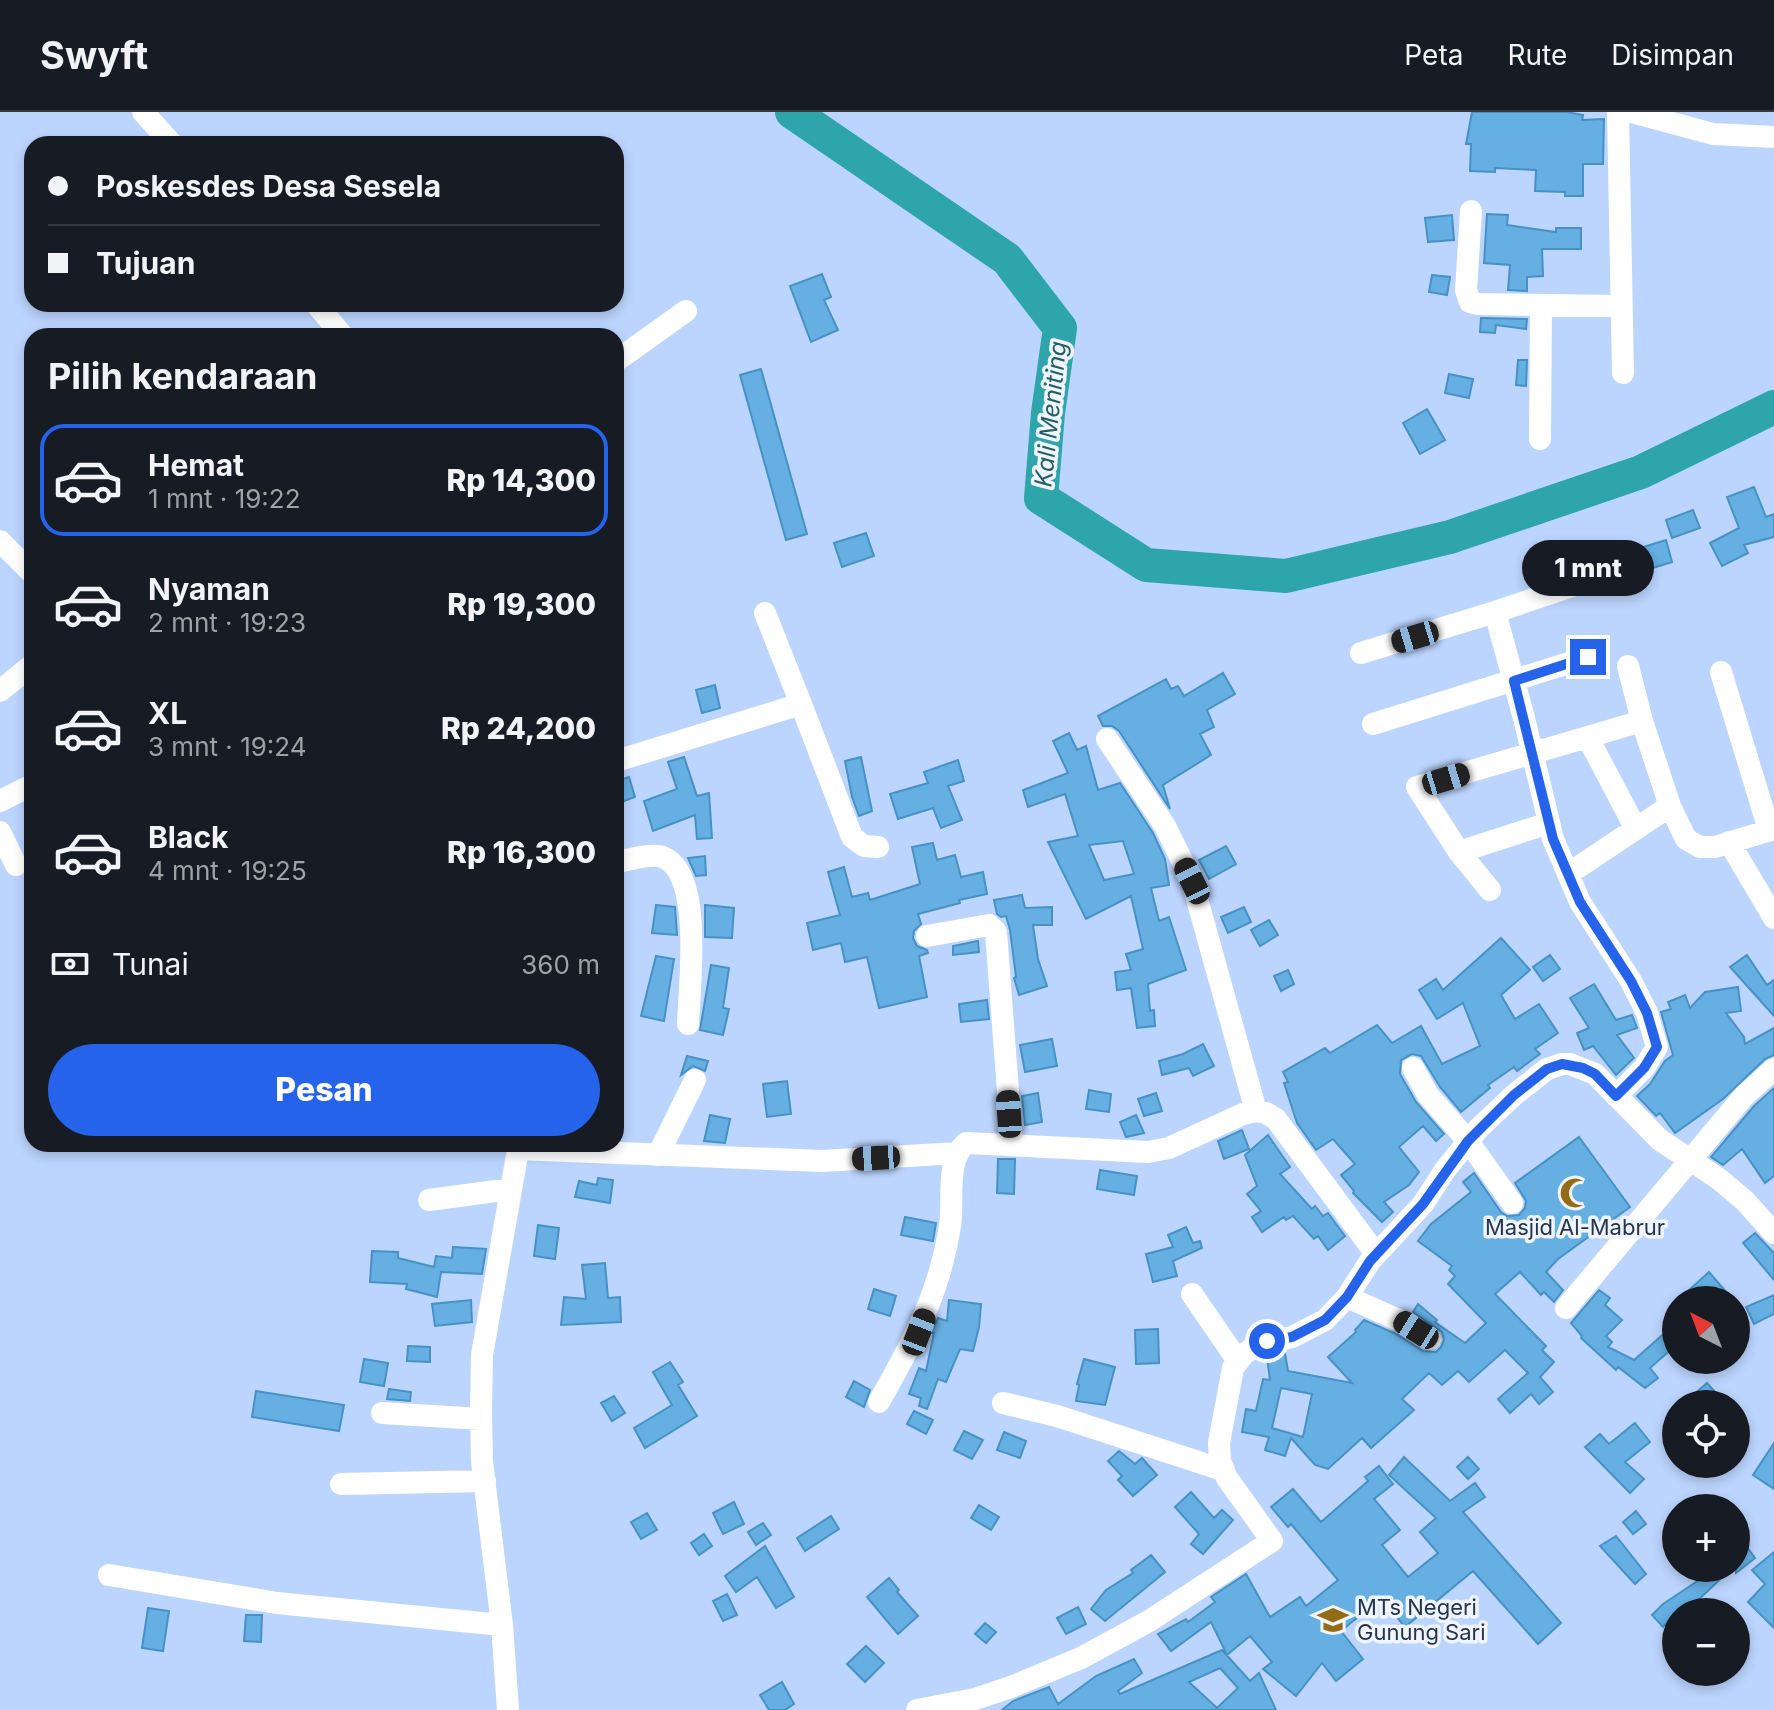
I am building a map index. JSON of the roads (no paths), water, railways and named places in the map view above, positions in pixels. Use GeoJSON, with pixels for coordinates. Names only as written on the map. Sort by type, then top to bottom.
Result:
{"type":"FeatureCollection","features":[{"type":"Feature","properties":{"kind":"street"},"geometry":{"type":"LineString","coordinates":[[143,112],[165,136]]}},
{"type":"Feature","properties":{"kind":"street"},"geometry":{"type":"LineString","coordinates":[[1618,112],[1623,373]]}},
{"type":"Feature","properties":{"kind":"street"},"geometry":{"type":"LineString","coordinates":[[1631,112],[1711,123],[1774,137]]}},
{"type":"Feature","properties":{"kind":"street"},"geometry":{"type":"LineString","coordinates":[[1471,211],[1466,290],[1470,302],[1621,306]]}},
{"type":"Feature","properties":{"kind":"street"},"geometry":{"type":"LineString","coordinates":[[1540,439],[1541,306]]}},
{"type":"Feature","properties":{"kind":"street"},"geometry":{"type":"LineString","coordinates":[[624,355],[686,311]]}},
{"type":"Feature","properties":{"kind":"street"},"geometry":{"type":"LineString","coordinates":[[323,312],[336,328]]}},
{"type":"Feature","properties":{"kind":"street"},"geometry":{"type":"LineString","coordinates":[[5,554],[24,567]]}},
{"type":"Feature","properties":{"kind":"street"},"geometry":{"type":"LineString","coordinates":[[1361,653],[1575,585]]}},
{"type":"Feature","properties":{"kind":"street"},"geometry":{"type":"LineString","coordinates":[[1495,612],[1549,823],[1580,902],[1631,981],[1647,1013],[1657,1047],[1644,1068],[1616,1096]]}},
{"type":"Feature","properties":{"kind":"street"},"geometry":{"type":"LineString","coordinates":[[765,613],[852,837],[864,846],[878,847]]}},
{"type":"Feature","properties":{"kind":"street"},"geometry":{"type":"LineString","coordinates":[[1373,724],[1588,657]]}},
{"type":"Feature","properties":{"kind":"street"},"geometry":{"type":"LineString","coordinates":[[1628,666],[1642,721],[1680,831],[1692,844],[1715,847],[1772,830],[1721,672]]}},
{"type":"Feature","properties":{"kind":"street"},"geometry":{"type":"LineString","coordinates":[[0,691],[24,672]]}},
{"type":"Feature","properties":{"kind":"street"},"geometry":{"type":"LineString","coordinates":[[624,759],[801,704]]}},
{"type":"Feature","properties":{"kind":"street"},"geometry":{"type":"LineString","coordinates":[[1490,890],[1459,852],[1417,787],[1642,721]]}},
{"type":"Feature","properties":{"kind":"street"},"geometry":{"type":"LineString","coordinates":[[1588,738],[1635,827]]}},
{"type":"Feature","properties":{"kind":"street"},"geometry":{"type":"LineString","coordinates":[[1107,739],[1165,826],[1192,881],[1256,1111]]}},
{"type":"Feature","properties":{"kind":"street"},"geometry":{"type":"LineString","coordinates":[[0,801],[24,789]]}},
{"type":"Feature","properties":{"kind":"street"},"geometry":{"type":"LineString","coordinates":[[1568,874],[1670,806]]}},
{"type":"Feature","properties":{"kind":"street"},"geometry":{"type":"LineString","coordinates":[[1459,852],[1549,823]]}},
{"type":"Feature","properties":{"kind":"street"},"geometry":{"type":"LineString","coordinates":[[0,832],[16,865]]}},
{"type":"Feature","properties":{"kind":"street"},"geometry":{"type":"LineString","coordinates":[[1729,842],[1774,918]]}},
{"type":"Feature","properties":{"kind":"street"},"geometry":{"type":"LineString","coordinates":[[624,861],[657,856],[677,866],[685,879],[690,905],[688,1024]]}},
{"type":"Feature","properties":{"kind":"street"},"geometry":{"type":"LineString","coordinates":[[927,936],[989,925],[996,932],[1012,1144]]}},
{"type":"Feature","properties":{"kind":"street"},"geometry":{"type":"LineString","coordinates":[[917,1710],[975,1699],[1081,1658],[1149,1621],[1272,1541],[1223,1470],[1219,1443],[1229,1377],[1238,1361],[1259,1344],[1292,1337],[1325,1320],[1347,1297],[1376,1254],[1423,1204],[1468,1141],[1514,1095],[1547,1069],[1562,1064],[1588,1070],[1660,1140],[1719,1179],[1745,1201],[1774,1233]]}},
{"type":"Feature","properties":{"kind":"street"},"geometry":{"type":"LineString","coordinates":[[1413,1068],[1428,1095],[1468,1141],[1512,1203]]}},
{"type":"Feature","properties":{"kind":"street"},"geometry":{"type":"LineString","coordinates":[[1566,1308],[1744,1096],[1774,1069]]}},
{"type":"Feature","properties":{"kind":"street"},"geometry":{"type":"LineString","coordinates":[[658,1155],[695,1080]]}},
{"type":"Feature","properties":{"kind":"street"},"geometry":{"type":"LineString","coordinates":[[879,1402],[919,1332],[944,1266],[953,1209],[953,1165],[958,1153],[972,1141],[1148,1152],[1169,1148],[1243,1114],[1256,1111],[1266,1113],[1276,1119],[1376,1254]]}},
{"type":"Feature","properties":{"kind":"street"},"geometry":{"type":"LineString","coordinates":[[508,1710],[502,1625],[485,1481],[481,1419],[482,1355],[518,1152]]}},
{"type":"Feature","properties":{"kind":"street"},"geometry":{"type":"LineString","coordinates":[[612,1152],[822,1161],[958,1153]]}},
{"type":"Feature","properties":{"kind":"street"},"geometry":{"type":"LineString","coordinates":[[429,1200],[511,1189]]}},
{"type":"Feature","properties":{"kind":"street"},"geometry":{"type":"LineString","coordinates":[[1192,1294],[1238,1361]]}},
{"type":"Feature","properties":{"kind":"street"},"geometry":{"type":"LineString","coordinates":[[1347,1297],[1403,1322],[1430,1339]]}},
{"type":"Feature","properties":{"kind":"street"},"geometry":{"type":"LineString","coordinates":[[1003,1403],[1057,1416],[1223,1470]]}},
{"type":"Feature","properties":{"kind":"street"},"geometry":{"type":"LineString","coordinates":[[382,1413],[481,1419]]}},
{"type":"Feature","properties":{"kind":"street"},"geometry":{"type":"LineString","coordinates":[[341,1484],[485,1481]]}},
{"type":"Feature","properties":{"kind":"street"},"geometry":{"type":"LineString","coordinates":[[109,1575],[277,1603],[502,1625]]}},
{"type":"Feature","properties":{"kind":"waterway","name":"Kali Meniting"},"geometry":{"type":"LineString","coordinates":[[792,112],[1007,259],[1060,328],[1048,413],[1041,498],[1146,565],[1286,576],[1450,537],[1641,472],[1774,407]]}},
{"type":"Feature","properties":{"kind":"place","name":"Masjid Al-Mabrur"},"geometry":{"type":"Point","coordinates":[1575,1193]}},
{"type":"Feature","properties":{"kind":"place","name":"MTs Negeri Gunung Sari"},"geometry":{"type":"Point","coordinates":[1333,1620]}}]}
